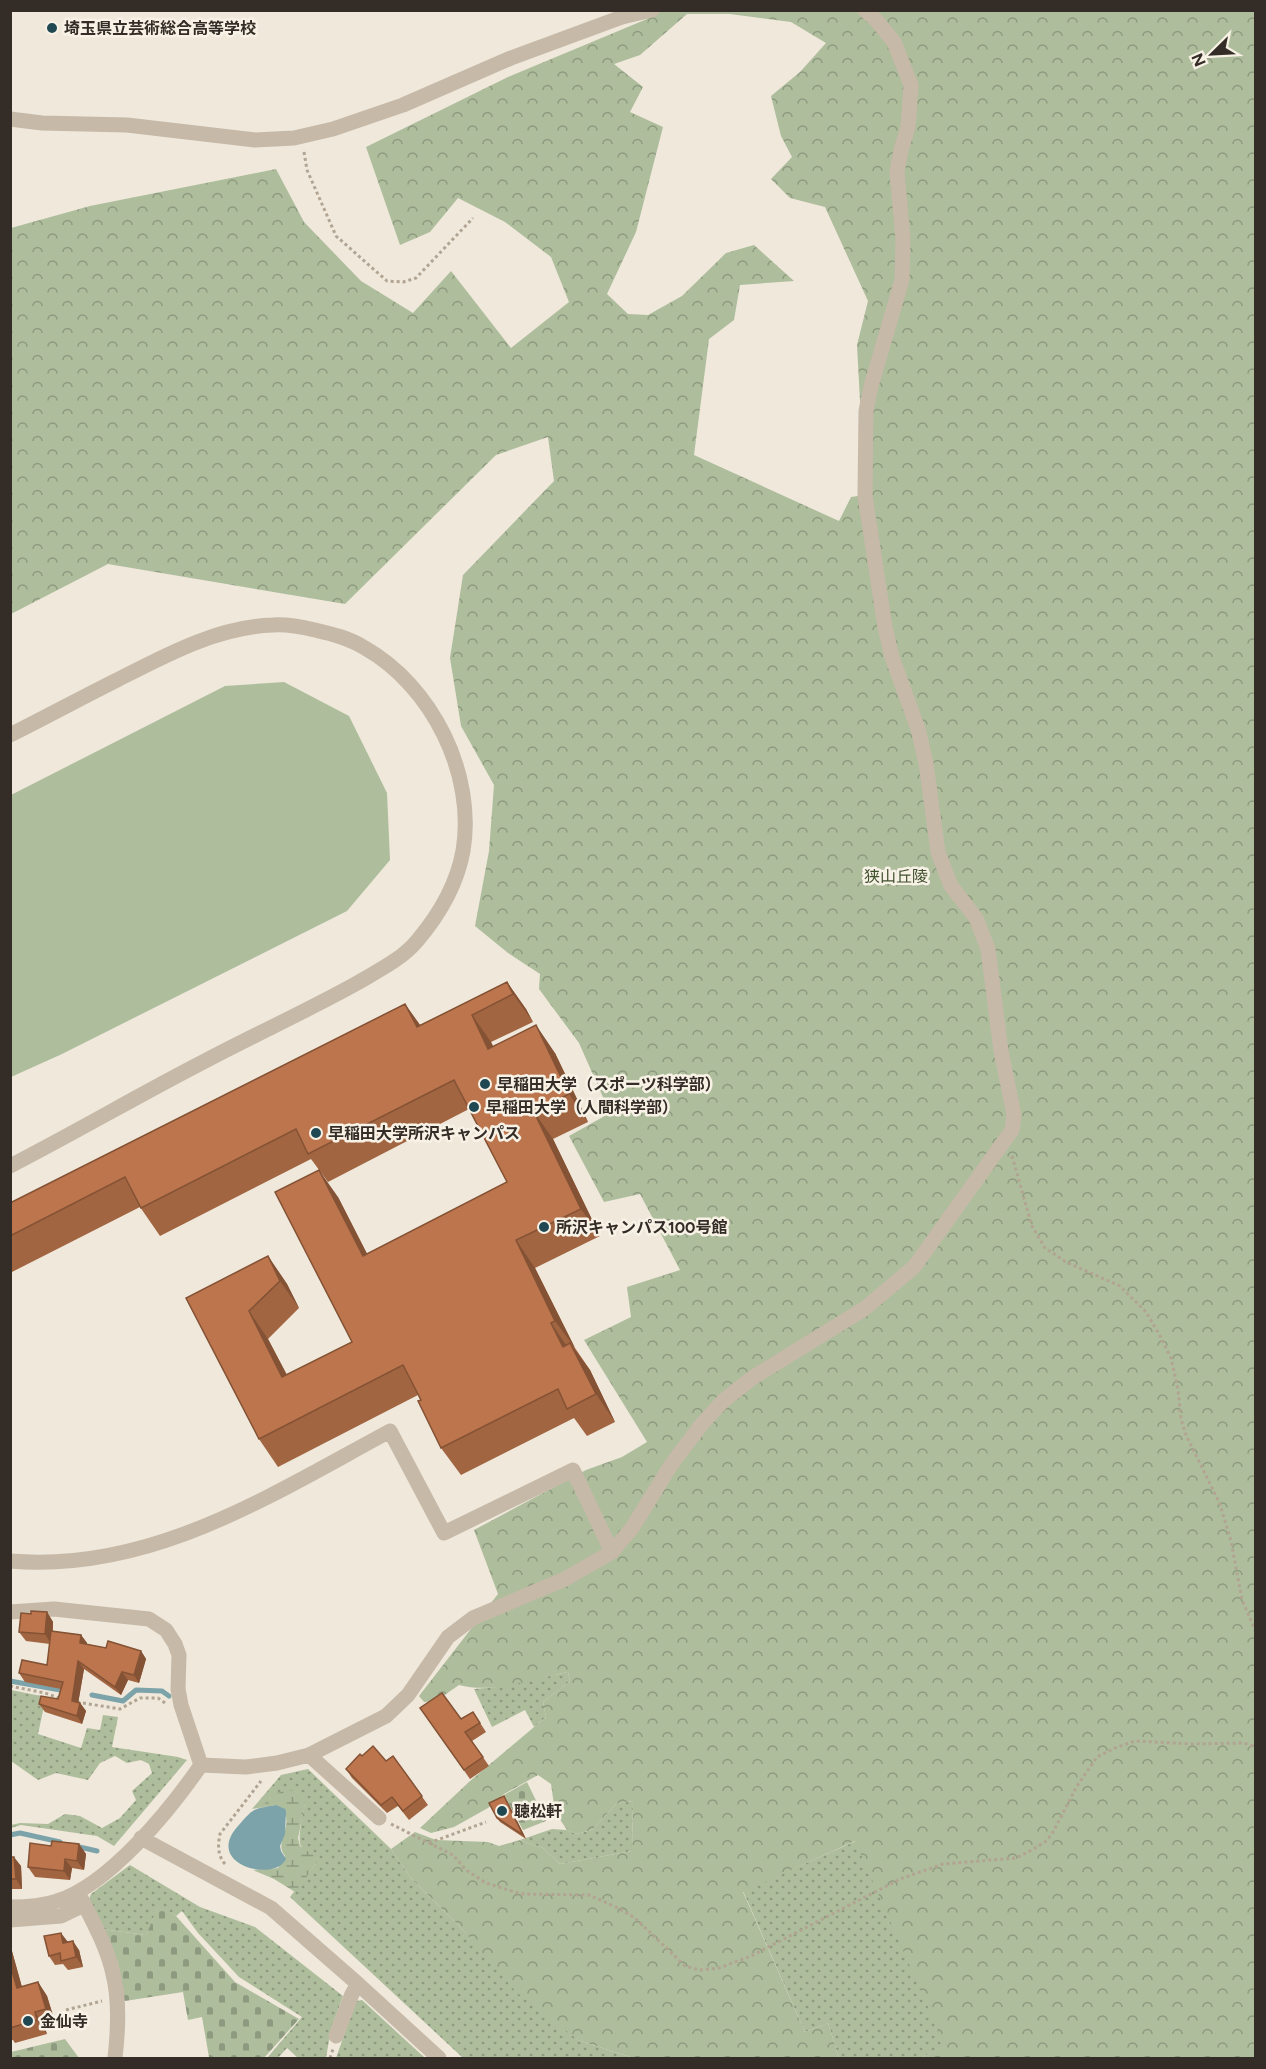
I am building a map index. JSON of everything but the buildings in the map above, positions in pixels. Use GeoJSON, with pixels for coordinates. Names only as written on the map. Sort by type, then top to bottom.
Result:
{"type":"FeatureCollection","features":[{"type":"Feature","properties":{"kind":"street"},"geometry":{"type":"LineString","coordinates":[[10,119],[42,123],[127,125],[255,140],[301,136],[333,129],[403,105],[511,58],[533,52],[622,17],[651,10]]}},
{"type":"Feature","properties":{"kind":"street"},"geometry":{"type":"LineString","coordinates":[[201,1766],[246,1767],[309,1755],[386,1716],[408,1695],[448,1637],[473,1618],[565,1579],[612,1552],[632,1528],[671,1465],[701,1425],[723,1401],[752,1378],[864,1309],[914,1267],[1012,1130],[1014,1114],[1001,1051],[988,949],[976,918],[951,886],[938,852],[926,763],[918,729],[892,657],[885,627],[865,496],[866,411],[902,280],[903,239],[897,172],[908,127],[911,85],[894,42],[878,21],[865,10]]}},
{"type":"Feature","properties":{"kind":"street"},"geometry":{"type":"LineString","coordinates":[[10,735],[191,644],[232,631],[275,624],[306,628],[342,636],[367,648],[409,682],[427,704],[447,744],[459,774],[465,819],[463,851],[454,882],[445,902],[415,944],[398,959],[331,997],[204,1061],[10,1166]]}},
{"type":"Feature","properties":{"kind":"street"},"geometry":{"type":"LineString","coordinates":[[10,1561],[36,1563],[68,1561],[125,1553],[177,1538],[234,1515],[390,1431],[444,1533],[573,1470],[612,1552]]}},
{"type":"Feature","properties":{"kind":"street"},"geometry":{"type":"LineString","coordinates":[[10,1612],[54,1609],[149,1619],[166,1630],[179,1655],[178,1689],[181,1705],[201,1766]]}},
{"type":"Feature","properties":{"kind":"street"},"geometry":{"type":"LineString","coordinates":[[309,1755],[379,1818]]}},
{"type":"Feature","properties":{"kind":"street"},"geometry":{"type":"LineString","coordinates":[[10,1920],[61,1916],[141,1838],[186,1787],[201,1766]]}},
{"type":"Feature","properties":{"kind":"street"},"geometry":{"type":"LineString","coordinates":[[141,1838],[271,1908],[439,2058]]}},
{"type":"Feature","properties":{"kind":"street"},"geometry":{"type":"LineString","coordinates":[[10,1907],[30,1907],[81,1898]]}},
{"type":"Feature","properties":{"kind":"street"},"geometry":{"type":"LineString","coordinates":[[81,1898],[111,1967],[116,2000],[115,2058]]}},
{"type":"Feature","properties":{"kind":"street"},"geometry":{"type":"LineString","coordinates":[[336,2036],[358,1984]]}},
{"type":"Feature","properties":{"kind":"path"},"geometry":{"type":"LineString","coordinates":[[301,136],[307,170],[336,236],[387,281],[403,282],[416,278],[473,218]]}},
{"type":"Feature","properties":{"kind":"path"},"geometry":{"type":"LineString","coordinates":[[1003,1142],[1013,1159],[1032,1226],[1045,1248],[1066,1262],[1120,1286],[1146,1312],[1159,1334],[1171,1358],[1178,1389],[1181,1419],[1186,1435],[1220,1504],[1231,1541],[1242,1600],[1256,1632]]}},
{"type":"Feature","properties":{"kind":"path"},"geometry":{"type":"LineString","coordinates":[[10,1686],[45,1693],[65,1700]]}},
{"type":"Feature","properties":{"kind":"path"},"geometry":{"type":"LineString","coordinates":[[76,1701],[120,1709],[140,1698],[158,1698],[170,1706],[181,1705]]}},
{"type":"Feature","properties":{"kind":"path"},"geometry":{"type":"LineString","coordinates":[[379,1818],[453,1855],[466,1870],[486,1883],[521,1894],[589,1895],[602,1900],[635,1918],[685,1966],[700,1970],[719,1968],[751,1956],[900,1878],[943,1864],[1016,1858],[1030,1851],[1045,1842],[1052,1834],[1077,1786],[1097,1757],[1114,1748],[1135,1741],[1193,1744],[1244,1743],[1256,1746]]}},
{"type":"Feature","properties":{"kind":"path"},"geometry":{"type":"LineString","coordinates":[[232,1869],[222,1860],[218,1843],[220,1834],[275,1763]]}},
{"type":"Feature","properties":{"kind":"path"},"geometry":{"type":"LineString","coordinates":[[429,1843],[486,1822]]}},
{"type":"Feature","properties":{"kind":"path"},"geometry":{"type":"LineString","coordinates":[[66,2010],[96,2001],[116,2000]]}},
{"type":"Feature","properties":{"kind":"green space","name":"狭山丘陵"},"geometry":{"type":"Polygon","coordinates":[[[654,11],[1255,11],[1255,2058],[920,2058],[945,2046],[855,1841],[743,1892],[805,2032],[828,2023],[839,2058],[633,2058],[578,2040],[516,1992],[464,1931],[411,1878],[391,1849],[415,1832],[436,1840],[488,1842],[499,1846],[520,1840],[543,1848],[560,1864],[632,1851],[633,1801],[616,1804],[592,1830],[576,1834],[567,1830],[555,1812],[551,1784],[538,1775],[454,1827],[431,1833],[420,1828],[470,1781],[546,1717],[543,1702],[570,1681],[568,1672],[500,1687],[459,1685],[436,1701],[424,1702],[419,1696],[498,1594],[474,1530],[586,1470],[622,1457],[647,1442],[584,1340],[631,1317],[627,1287],[680,1270],[640,1194],[604,1202],[569,1136],[610,1113],[579,1043],[539,989],[540,974],[508,953],[475,926],[489,851],[494,785],[461,726],[450,658],[463,575],[554,481],[548,437],[496,455],[345,604],[108,564],[11,614],[11,228],[90,206],[276,169],[304,222],[361,281],[413,313],[451,271],[511,348],[569,302],[551,257],[505,222],[458,198],[430,232],[400,245],[366,147],[508,77],[647,19],[654,11]],[[687,14],[640,55],[614,64],[643,87],[630,112],[663,127],[636,232],[607,294],[628,314],[648,315],[682,296],[726,253],[754,245],[794,281],[740,285],[734,320],[709,339],[694,455],[839,521],[851,497],[865,495],[857,345],[868,301],[825,207],[790,198],[771,179],[792,157],[781,136],[771,96],[800,72],[826,43],[791,22],[730,14],[687,14]]]}},
{"type":"Feature","properties":{"kind":"green space"},"geometry":{"type":"Polygon","coordinates":[[[284,682],[349,716],[387,793],[390,860],[347,911],[62,1054],[11,1077],[11,795],[225,686],[284,682]]]}},
{"type":"Feature","properties":{"kind":"green space"},"geometry":{"type":"Polygon","coordinates":[[[568,1672],[570,1681],[543,1702],[546,1717],[534,1727],[525,1710],[492,1727],[474,1689],[497,1687],[568,1672]]]}},
{"type":"Feature","properties":{"kind":"green space"},"geometry":{"type":"Polygon","coordinates":[[[11,1690],[46,1697],[38,1734],[81,1748],[87,1728],[100,1730],[103,1715],[118,1717],[112,1747],[187,1760],[114,1846],[97,1836],[21,1825],[11,1828],[11,1825],[20,1823],[48,1824],[65,1814],[80,1816],[102,1828],[120,1818],[136,1800],[132,1791],[152,1773],[149,1764],[141,1760],[127,1763],[115,1756],[100,1763],[88,1780],[56,1773],[38,1780],[11,1761],[11,1690]]]}},
{"type":"Feature","properties":{"kind":"green space"},"geometry":{"type":"Polygon","coordinates":[[[308,1769],[391,1849],[411,1878],[578,2040],[633,2058],[463,2058],[290,1897],[316,1864],[300,1843],[305,1804],[270,1797],[264,1807],[252,1809],[281,1775],[308,1769]]]}},
{"type":"Feature","properties":{"kind":"green space"},"geometry":{"type":"Polygon","coordinates":[[[527,1782],[546,1821],[523,1830],[504,1795],[527,1782]]]}},
{"type":"Feature","properties":{"kind":"green space"},"geometry":{"type":"Polygon","coordinates":[[[295,1790],[302,1795],[305,1804],[298,1838],[300,1846],[313,1855],[316,1864],[295,1892],[253,1870],[278,1868],[285,1856],[281,1847],[286,1817],[276,1805],[264,1807],[266,1802],[276,1794],[295,1790]]]}},
{"type":"Feature","properties":{"kind":"green space"},"geometry":{"type":"Polygon","coordinates":[[[633,1801],[632,1851],[560,1864],[543,1848],[520,1840],[552,1829],[567,1830],[576,1834],[592,1830],[616,1804],[633,1801]]]}},
{"type":"Feature","properties":{"kind":"green space"},"geometry":{"type":"Polygon","coordinates":[[[856,1841],[946,2046],[920,2058],[839,2058],[828,2023],[805,2032],[743,1891],[856,1841]]]}},
{"type":"Feature","properties":{"kind":"green space"},"geometry":{"type":"Polygon","coordinates":[[[130,1865],[200,1907],[255,1927],[343,1996],[331,2029],[326,2058],[298,2058],[287,2048],[278,2058],[267,2058],[302,2017],[239,1977],[198,1933],[182,1911],[176,1916],[159,1905],[146,1935],[102,1929],[89,1899],[91,1894],[130,1865]]]}},
{"type":"Feature","properties":{"kind":"green space"},"geometry":{"type":"Polygon","coordinates":[[[159,1904],[176,1916],[235,1982],[299,2019],[264,2058],[209,2057],[202,2017],[188,2020],[183,1992],[125,2001],[121,1996],[118,1963],[102,1929],[146,1935],[159,1904]]]}},
{"type":"Feature","properties":{"kind":"green space"},"geometry":{"type":"Polygon","coordinates":[[[362,2000],[425,2058],[336,2058],[356,2001],[362,2000]]]}},
{"type":"Feature","properties":{"kind":"green space"},"geometry":{"type":"Polygon","coordinates":[[[65,2039],[79,2058],[11,2058],[11,2052],[65,2039]]]}},
{"type":"Feature","properties":{"kind":"water"},"geometry":{"type":"Polygon","coordinates":[[[276,1805],[286,1811],[285,1834],[280,1846],[286,1859],[279,1866],[269,1869],[245,1866],[235,1860],[229,1851],[230,1840],[238,1826],[251,1812],[276,1805]]]}},
{"type":"Feature","properties":{"kind":"waterway"},"geometry":{"type":"LineString","coordinates":[[10,1681],[66,1691]]}},
{"type":"Feature","properties":{"kind":"waterway"},"geometry":{"type":"LineString","coordinates":[[92,1695],[123,1701],[136,1690],[162,1691],[169,1696]]}},
{"type":"Feature","properties":{"kind":"waterway"},"geometry":{"type":"LineString","coordinates":[[10,1835],[20,1833],[60,1842]]}},
{"type":"Feature","properties":{"kind":"waterway"},"geometry":{"type":"LineString","coordinates":[[75,1846],[97,1851]]}},
{"type":"Feature","properties":{"kind":"place","name":"埼玉県立芸術総合高等学校"},"geometry":{"type":"Point","coordinates":[52,28]}},
{"type":"Feature","properties":{"kind":"place","name":"早稲田大学（スポーツ科学部）"},"geometry":{"type":"Point","coordinates":[485,1084]}},
{"type":"Feature","properties":{"kind":"place","name":"早稲田大学（人間科学部）"},"geometry":{"type":"Point","coordinates":[474,1107]}},
{"type":"Feature","properties":{"kind":"place","name":"早稲田大学所沢キャンパス"},"geometry":{"type":"Point","coordinates":[316,1133]}},
{"type":"Feature","properties":{"kind":"place","name":"所沢キャンパス100号館"},"geometry":{"type":"Point","coordinates":[544,1227]}},
{"type":"Feature","properties":{"kind":"place","name":"聴松軒"},"geometry":{"type":"Point","coordinates":[502,1811]}},
{"type":"Feature","properties":{"kind":"place","name":"金仙寺"},"geometry":{"type":"Point","coordinates":[28,2021]}}]}
